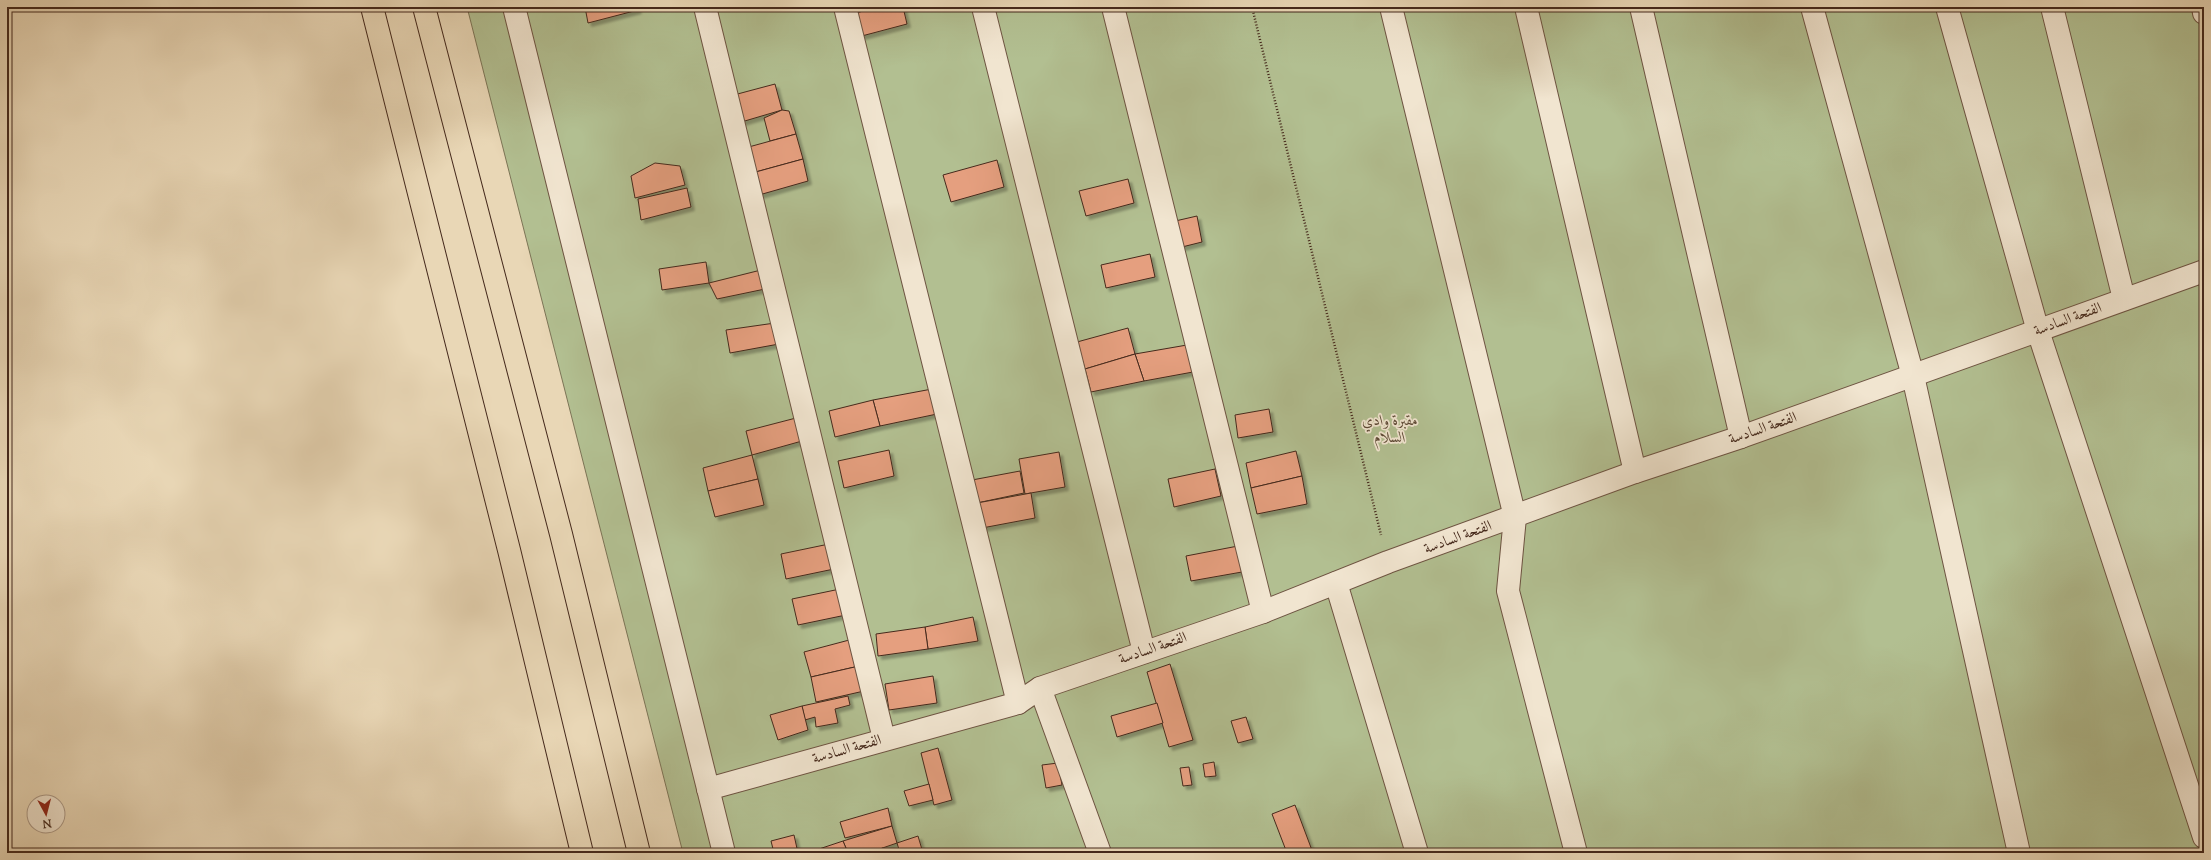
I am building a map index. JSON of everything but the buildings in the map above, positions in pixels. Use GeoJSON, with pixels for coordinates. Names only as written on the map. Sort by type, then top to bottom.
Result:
{"type":"FeatureCollection","features":[{"type":"Feature","properties":{"kind":"main road"},"geometry":{"type":"LineString","coordinates":[[372,7],[509,550],[582,853]]}},
{"type":"Feature","properties":{"kind":"main road"},"geometry":{"type":"LineString","coordinates":[[424,7],[559,527],[639,853]]}},
{"type":"Feature","properties":{"kind":"street"},"geometry":{"type":"LineString","coordinates":[[514,7],[724,853]]}},
{"type":"Feature","properties":{"kind":"street"},"geometry":{"type":"LineString","coordinates":[[704,7],[884,739]]}},
{"type":"Feature","properties":{"kind":"street"},"geometry":{"type":"LineString","coordinates":[[845,7],[1018,703]]}},
{"type":"Feature","properties":{"kind":"street"},"geometry":{"type":"LineString","coordinates":[[983,7],[1144,652]]}},
{"type":"Feature","properties":{"kind":"street"},"geometry":{"type":"LineString","coordinates":[[1113,7],[1263,612]]}},
{"type":"Feature","properties":{"kind":"street"},"geometry":{"type":"LineString","coordinates":[[1391,7],[1515,517],[1508,591],[1576,853]]}},
{"type":"Feature","properties":{"kind":"street"},"geometry":{"type":"LineString","coordinates":[[1526,7],[1635,472]]}},
{"type":"Feature","properties":{"kind":"street"},"geometry":{"type":"LineString","coordinates":[[1641,7],[1741,437]]}},
{"type":"Feature","properties":{"kind":"street"},"geometry":{"type":"LineString","coordinates":[[1812,7],[1912,376],[2019,853]]}},
{"type":"Feature","properties":{"kind":"street"},"geometry":{"type":"LineString","coordinates":[[1946,7],[2038,331],[2204,837]]}},
{"type":"Feature","properties":{"kind":"street"},"geometry":{"type":"LineString","coordinates":[[2052,7],[2124,299]]}},
{"type":"Feature","properties":{"kind":"street"},"geometry":{"type":"LineString","coordinates":[[2203,7],[2204,13]]}},
{"type":"Feature","properties":{"kind":"street","name":"الفتحة السادسة"},"geometry":{"type":"LineString","coordinates":[[708,789],[1018,703],[1040,688],[1263,612],[1388,562],[1635,472],[1741,437],[2204,271]]}},
{"type":"Feature","properties":{"kind":"street"},"geometry":{"type":"LineString","coordinates":[[1336,583],[1417,853]]}},
{"type":"Feature","properties":{"kind":"street"},"geometry":{"type":"LineString","coordinates":[[1040,688],[1100,853]]}},
{"type":"Feature","properties":{"kind":"path"},"geometry":{"type":"LineString","coordinates":[[1252,7],[1388,562]]}},
{"type":"Feature","properties":{"kind":"green space","name":"مقبرة وادي السلام"},"geometry":{"type":"Polygon","coordinates":[[[467,7],[2204,7],[2204,853],[683,853],[467,7]]]}}]}
